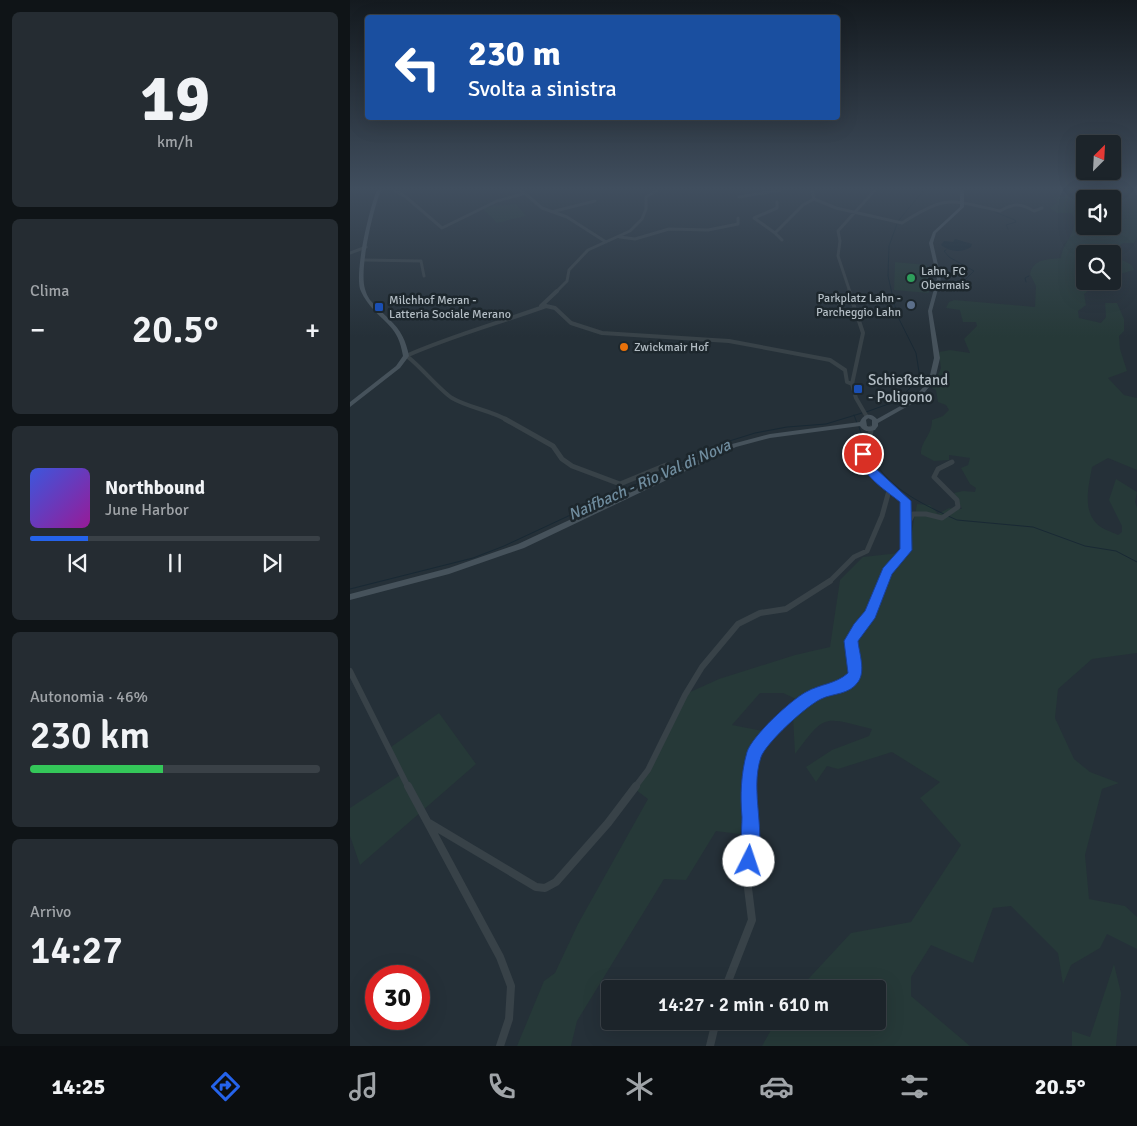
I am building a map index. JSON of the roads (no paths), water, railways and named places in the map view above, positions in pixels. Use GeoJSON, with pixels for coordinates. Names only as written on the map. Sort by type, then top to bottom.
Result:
{"type":"FeatureCollection","features":[{"type":"Feature","properties":{"kind":"main road"},"geometry":{"type":"LineString","coordinates":[[350,405],[398,367],[406,356],[402,336],[362,290],[360,275],[364,260],[366,239]]}},
{"type":"Feature","properties":{"kind":"main road"},"geometry":{"type":"LineString","coordinates":[[877,421],[904,407],[928,385],[936,367],[937,358],[930,317],[939,278],[931,243],[932,239]]}},
{"type":"Feature","properties":{"kind":"main road"},"geometry":{"type":"LineString","coordinates":[[859,425],[865,414],[877,421]]}},
{"type":"Feature","properties":{"kind":"main road"},"geometry":{"type":"LineString","coordinates":[[350,597],[449,571],[521,546],[712,454],[752,440],[859,425],[871,428],[877,426],[877,421]]}},
{"type":"Feature","properties":{"kind":"street"},"geometry":{"type":"LineString","coordinates":[[601,239],[606,242]]}},
{"type":"Feature","properties":{"kind":"street"},"geometry":{"type":"LineString","coordinates":[[406,356],[440,341],[467,334],[541,306],[567,281],[567,273],[588,250],[615,239]]}},
{"type":"Feature","properties":{"kind":"street"},"geometry":{"type":"LineString","coordinates":[[840,239],[838,256],[863,333],[852,384],[865,414]]}},
{"type":"Feature","properties":{"kind":"street"},"geometry":{"type":"LineString","coordinates":[[350,253],[364,248]]}},
{"type":"Feature","properties":{"kind":"street"},"geometry":{"type":"LineString","coordinates":[[364,260],[421,261],[423,263],[424,276]]}},
{"type":"Feature","properties":{"kind":"street"},"geometry":{"type":"LineString","coordinates":[[541,306],[555,308],[571,323],[602,333],[667,339],[729,341],[830,360],[845,370],[847,382],[852,384]]}},
{"type":"Feature","properties":{"kind":"street"},"geometry":{"type":"LineString","coordinates":[[406,356],[410,357],[425,375],[452,398],[496,413],[537,436],[553,446],[562,459],[572,466],[620,484],[667,466],[673,472]]}},
{"type":"Feature","properties":{"kind":"street"},"geometry":{"type":"LineString","coordinates":[[729,980],[752,920],[747,880],[751,841],[748,795],[754,753],[783,719],[810,697],[820,692],[844,686],[853,677],[855,672],[851,641],[858,628],[870,614],[887,571],[904,554],[908,536],[905,525],[906,501],[865,463],[863,454],[872,434],[871,428]]}},
{"type":"Feature","properties":{"kind":"street"},"geometry":{"type":"LineString","coordinates":[[905,525],[908,524],[914,514],[946,516],[959,504],[934,477],[938,468],[952,462]]}},
{"type":"Feature","properties":{"kind":"street"},"geometry":{"type":"LineString","coordinates":[[429,823],[536,887],[545,888],[556,882],[608,823],[648,770],[685,695],[707,658],[738,624],[760,613],[786,608],[825,586],[854,557],[867,551],[882,516],[890,488]]}},
{"type":"Feature","properties":{"kind":"street"},"geometry":{"type":"LineString","coordinates":[[350,671],[423,816],[429,823],[500,957],[512,986],[509,1019],[500,1046]]}},
{"type":"Feature","properties":{"kind":"street"},"geometry":{"type":"LineString","coordinates":[[710,1046],[714,1030]]}},
{"type":"Feature","properties":{"kind":"water"},"geometry":{"type":"Polygon","coordinates":[[[955,239],[972,244],[971,247],[956,251],[941,245],[944,241],[953,242],[955,239]]]}},
{"type":"Feature","properties":{"kind":"waterway","name":"Naifbach - Rio Val di Nova"},"geometry":{"type":"LineString","coordinates":[[866,412],[897,401],[920,378],[916,353],[897,315],[888,276],[889,246],[892,239]]}},
{"type":"Feature","properties":{"kind":"waterway"},"geometry":{"type":"LineString","coordinates":[[946,250],[944,251],[949,257],[974,271],[965,280],[965,285],[961,290]]}},
{"type":"Feature","properties":{"kind":"waterway"},"geometry":{"type":"LineString","coordinates":[[1026,282],[1025,278],[1029,276]]}},
{"type":"Feature","properties":{"kind":"waterway","name":"Naifbach - Rio Val di Nova"},"geometry":{"type":"LineString","coordinates":[[854,415],[862,413]]}},
{"type":"Feature","properties":{"kind":"waterway","name":"Naifbach - Rio Val di Nova"},"geometry":{"type":"LineString","coordinates":[[673,467],[723,443],[755,433],[787,427],[826,424],[854,415]]}},
{"type":"Feature","properties":{"kind":"waterway","name":"Naifbach - Rio Val di Nova"},"geometry":{"type":"LineString","coordinates":[[854,415],[857,423]]}},
{"type":"Feature","properties":{"kind":"waterway"},"geometry":{"type":"LineString","coordinates":[[859,427],[865,444]]}},
{"type":"Feature","properties":{"kind":"waterway"},"geometry":{"type":"LineString","coordinates":[[867,448],[889,480],[920,502],[944,514]]}},
{"type":"Feature","properties":{"kind":"waterway","name":"Naifbach - Rio Val di Nova"},"geometry":{"type":"LineString","coordinates":[[350,589],[473,558],[504,546],[667,470]]}},
{"type":"Feature","properties":{"kind":"waterway"},"geometry":{"type":"LineString","coordinates":[[948,516],[957,520],[1033,527],[1085,546],[1116,551],[1137,562]]}},
{"type":"Feature","properties":{"kind":"place","name":"Lahn, FC Obermais"},"geometry":{"type":"Point","coordinates":[911,278]}},
{"type":"Feature","properties":{"kind":"place","name":"Parkplatz Lahn - Parcheggio Lahn"},"geometry":{"type":"Point","coordinates":[911,305]}},
{"type":"Feature","properties":{"kind":"place","name":"Milchhof Meran - Latteria Sociale Merano"},"geometry":{"type":"Point","coordinates":[379,307]}},
{"type":"Feature","properties":{"kind":"place","name":"Zwickmair Hof"},"geometry":{"type":"Point","coordinates":[624,347]}},
{"type":"Feature","properties":{"kind":"place","name":"Schießstand - Poligono"},"geometry":{"type":"Point","coordinates":[858,389]}}]}
